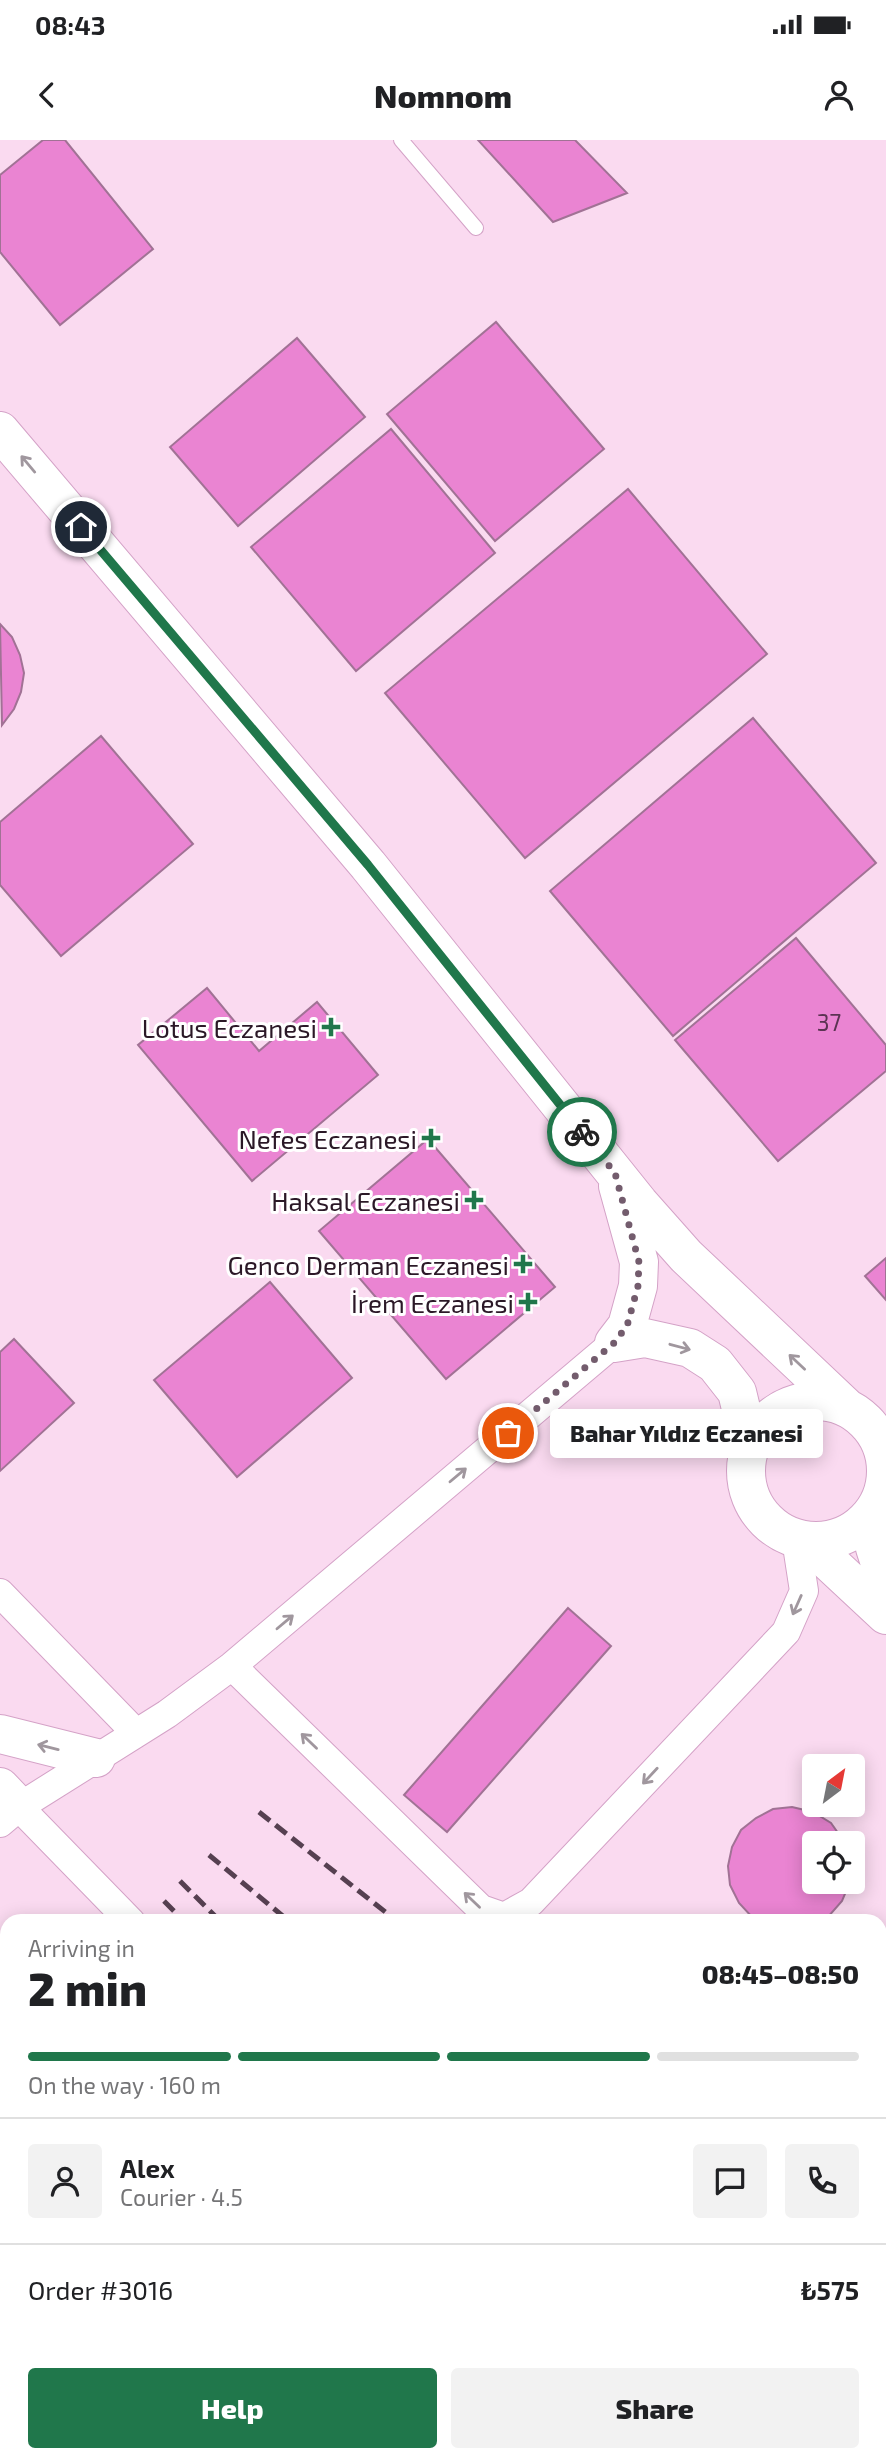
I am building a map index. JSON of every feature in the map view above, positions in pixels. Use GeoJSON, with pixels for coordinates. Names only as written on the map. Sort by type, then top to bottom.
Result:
{"type":"FeatureCollection","features":[{"type":"Feature","properties":{"kind":"street"},"geometry":{"type":"LineString","coordinates":[[0,431],[368,865],[615,1173],[686,1256],[866,1421],[879,1441],[886,1463],[875,1548],[886,1582]]}},
{"type":"Feature","properties":{"kind":"street"},"geometry":{"type":"LineString","coordinates":[[122,1914],[6,1806],[96,1758],[167,1714],[232,1666],[614,1343],[627,1326],[638,1286],[639,1262],[615,1173]]}},
{"type":"Feature","properties":{"kind":"street"},"geometry":{"type":"LineString","coordinates":[[614,1343],[645,1338],[690,1348],[715,1364],[737,1392],[750,1446]]}},
{"type":"Feature","properties":{"kind":"street"},"geometry":{"type":"LineString","coordinates":[[866,1421],[825,1401],[801,1403],[780,1411],[762,1426],[750,1446],[746,1468],[748,1491],[759,1512],[775,1528],[827,1560],[886,1615]]}},
{"type":"Feature","properties":{"kind":"street"},"geometry":{"type":"LineString","coordinates":[[796,1539],[819,1542],[842,1537],[862,1525],[881,1506]]}},
{"type":"Feature","properties":{"kind":"street"},"geometry":{"type":"LineString","coordinates":[[509,1914],[531,1902],[786,1632],[804,1591],[796,1539]]}},
{"type":"Feature","properties":{"kind":"street"},"geometry":{"type":"LineString","coordinates":[[0,1593],[136,1733]]}},
{"type":"Feature","properties":{"kind":"street"},"geometry":{"type":"LineString","coordinates":[[232,1666],[481,1909],[495,1914]]}},
{"type":"Feature","properties":{"kind":"street"},"geometry":{"type":"LineString","coordinates":[[0,1734],[96,1758]]}},
{"type":"Feature","properties":{"kind":"lane"},"geometry":{"type":"LineString","coordinates":[[401,140],[476,228]]}},
{"type":"Feature","properties":{"kind":"building"},"geometry":{"type":"Polygon","coordinates":[[[43,140],[65,140],[153,249],[60,325],[0,252],[0,175],[43,140]]]}},
{"type":"Feature","properties":{"kind":"building"},"geometry":{"type":"Polygon","coordinates":[[[478,140],[575,140],[627,193],[553,222],[478,140]]]}},
{"type":"Feature","properties":{"kind":"building"},"geometry":{"type":"Polygon","coordinates":[[[496,322],[604,449],[495,541],[387,414],[496,322]]]}},
{"type":"Feature","properties":{"kind":"building"},"geometry":{"type":"Polygon","coordinates":[[[297,338],[365,417],[238,526],[170,447],[297,338]]]}},
{"type":"Feature","properties":{"kind":"building"},"geometry":{"type":"Polygon","coordinates":[[[391,429],[495,553],[356,671],[251,547],[391,429]]]}},
{"type":"Feature","properties":{"kind":"building"},"geometry":{"type":"Polygon","coordinates":[[[628,489],[767,654],[525,858],[385,693],[628,489]]]}},
{"type":"Feature","properties":{"kind":"building"},"geometry":{"type":"Polygon","coordinates":[[[0,624],[12,637],[24,673],[21,692],[14,709],[2,725],[0,624]]]}},
{"type":"Feature","properties":{"kind":"building"},"geometry":{"type":"Polygon","coordinates":[[[753,718],[876,863],[673,1036],[550,891],[753,718]]]}},
{"type":"Feature","properties":{"kind":"building"},"geometry":{"type":"Polygon","coordinates":[[[101,736],[193,844],[61,956],[0,885],[0,822],[101,736]]]}},
{"type":"Feature","properties":{"kind":"building"},"geometry":{"type":"Polygon","coordinates":[[[796,938],[886,1045],[886,1071],[778,1161],[675,1040],[796,938]]]}},
{"type":"Feature","properties":{"kind":"building"},"geometry":{"type":"Polygon","coordinates":[[[207,988],[259,1051],[317,1002],[378,1075],[252,1181],[138,1045],[207,988]]]}},
{"type":"Feature","properties":{"kind":"building"},"geometry":{"type":"Polygon","coordinates":[[[428,1139],[555,1287],[446,1379],[319,1231],[428,1139]]]}},
{"type":"Feature","properties":{"kind":"building"},"geometry":{"type":"Polygon","coordinates":[[[886,1258],[886,1300],[865,1276],[886,1258]]]}},
{"type":"Feature","properties":{"kind":"building"},"geometry":{"type":"Polygon","coordinates":[[[270,1282],[352,1378],[237,1477],[154,1380],[270,1282]]]}},
{"type":"Feature","properties":{"kind":"building"},"geometry":{"type":"Polygon","coordinates":[[[14,1339],[74,1403],[0,1471],[0,1352],[14,1339]]]}},
{"type":"Feature","properties":{"kind":"building"},"geometry":{"type":"Polygon","coordinates":[[[568,1608],[611,1646],[447,1832],[404,1795],[568,1608]]]}},
{"type":"Feature","properties":{"kind":"building"},"geometry":{"type":"Polygon","coordinates":[[[792,1807],[802,1809],[802,1817],[821,1817],[831,1823],[837,1831],[802,1831],[802,1894],[845,1894],[831,1914],[749,1914],[739,1903],[730,1885],[728,1866],[732,1847],[741,1830],[773,1809],[792,1807]]]}},
{"type":"Feature","properties":{"kind":"railway"},"geometry":{"type":"LineString","coordinates":[[259,1812],[388,1914]]}},
{"type":"Feature","properties":{"kind":"railway"},"geometry":{"type":"LineString","coordinates":[[209,1855],[280,1914]]}},
{"type":"Feature","properties":{"kind":"railway"},"geometry":{"type":"LineString","coordinates":[[180,1881],[213,1914]]}},
{"type":"Feature","properties":{"kind":"railway"},"geometry":{"type":"LineString","coordinates":[[164,1901],[177,1914]]}},
{"type":"Feature","properties":{"kind":"way so far"},"geometry":{"type":"LineString","coordinates":[[508,1433],[614,1343],[627,1326],[638,1286],[639,1262],[615,1173],[582,1132]]}},
{"type":"Feature","properties":{"kind":"place","name":"Lotus Eczanesi"},"geometry":{"type":"Point","coordinates":[331,1027]}},
{"type":"Feature","properties":{"kind":"place","name":"Nefes Eczanesi"},"geometry":{"type":"Point","coordinates":[431,1138]}},
{"type":"Feature","properties":{"kind":"place","name":"Haksal Eczanesi"},"geometry":{"type":"Point","coordinates":[474,1200]}},
{"type":"Feature","properties":{"kind":"place","name":"Genco Derman Eczanesi"},"geometry":{"type":"Point","coordinates":[523,1264]}},
{"type":"Feature","properties":{"kind":"place","name":"İrem Eczanesi"},"geometry":{"type":"Point","coordinates":[528,1302]}},
{"type":"Feature","properties":{"kind":"place","name":"Bahar Yıldız Eczanesi"},"geometry":{"type":"Point","coordinates":[508,1433]}},
{"type":"Feature","properties":{"kind":"route"},"geometry":{"type":"LineString","coordinates":[[81,527],[368,865],[582,1132]]}}]}
